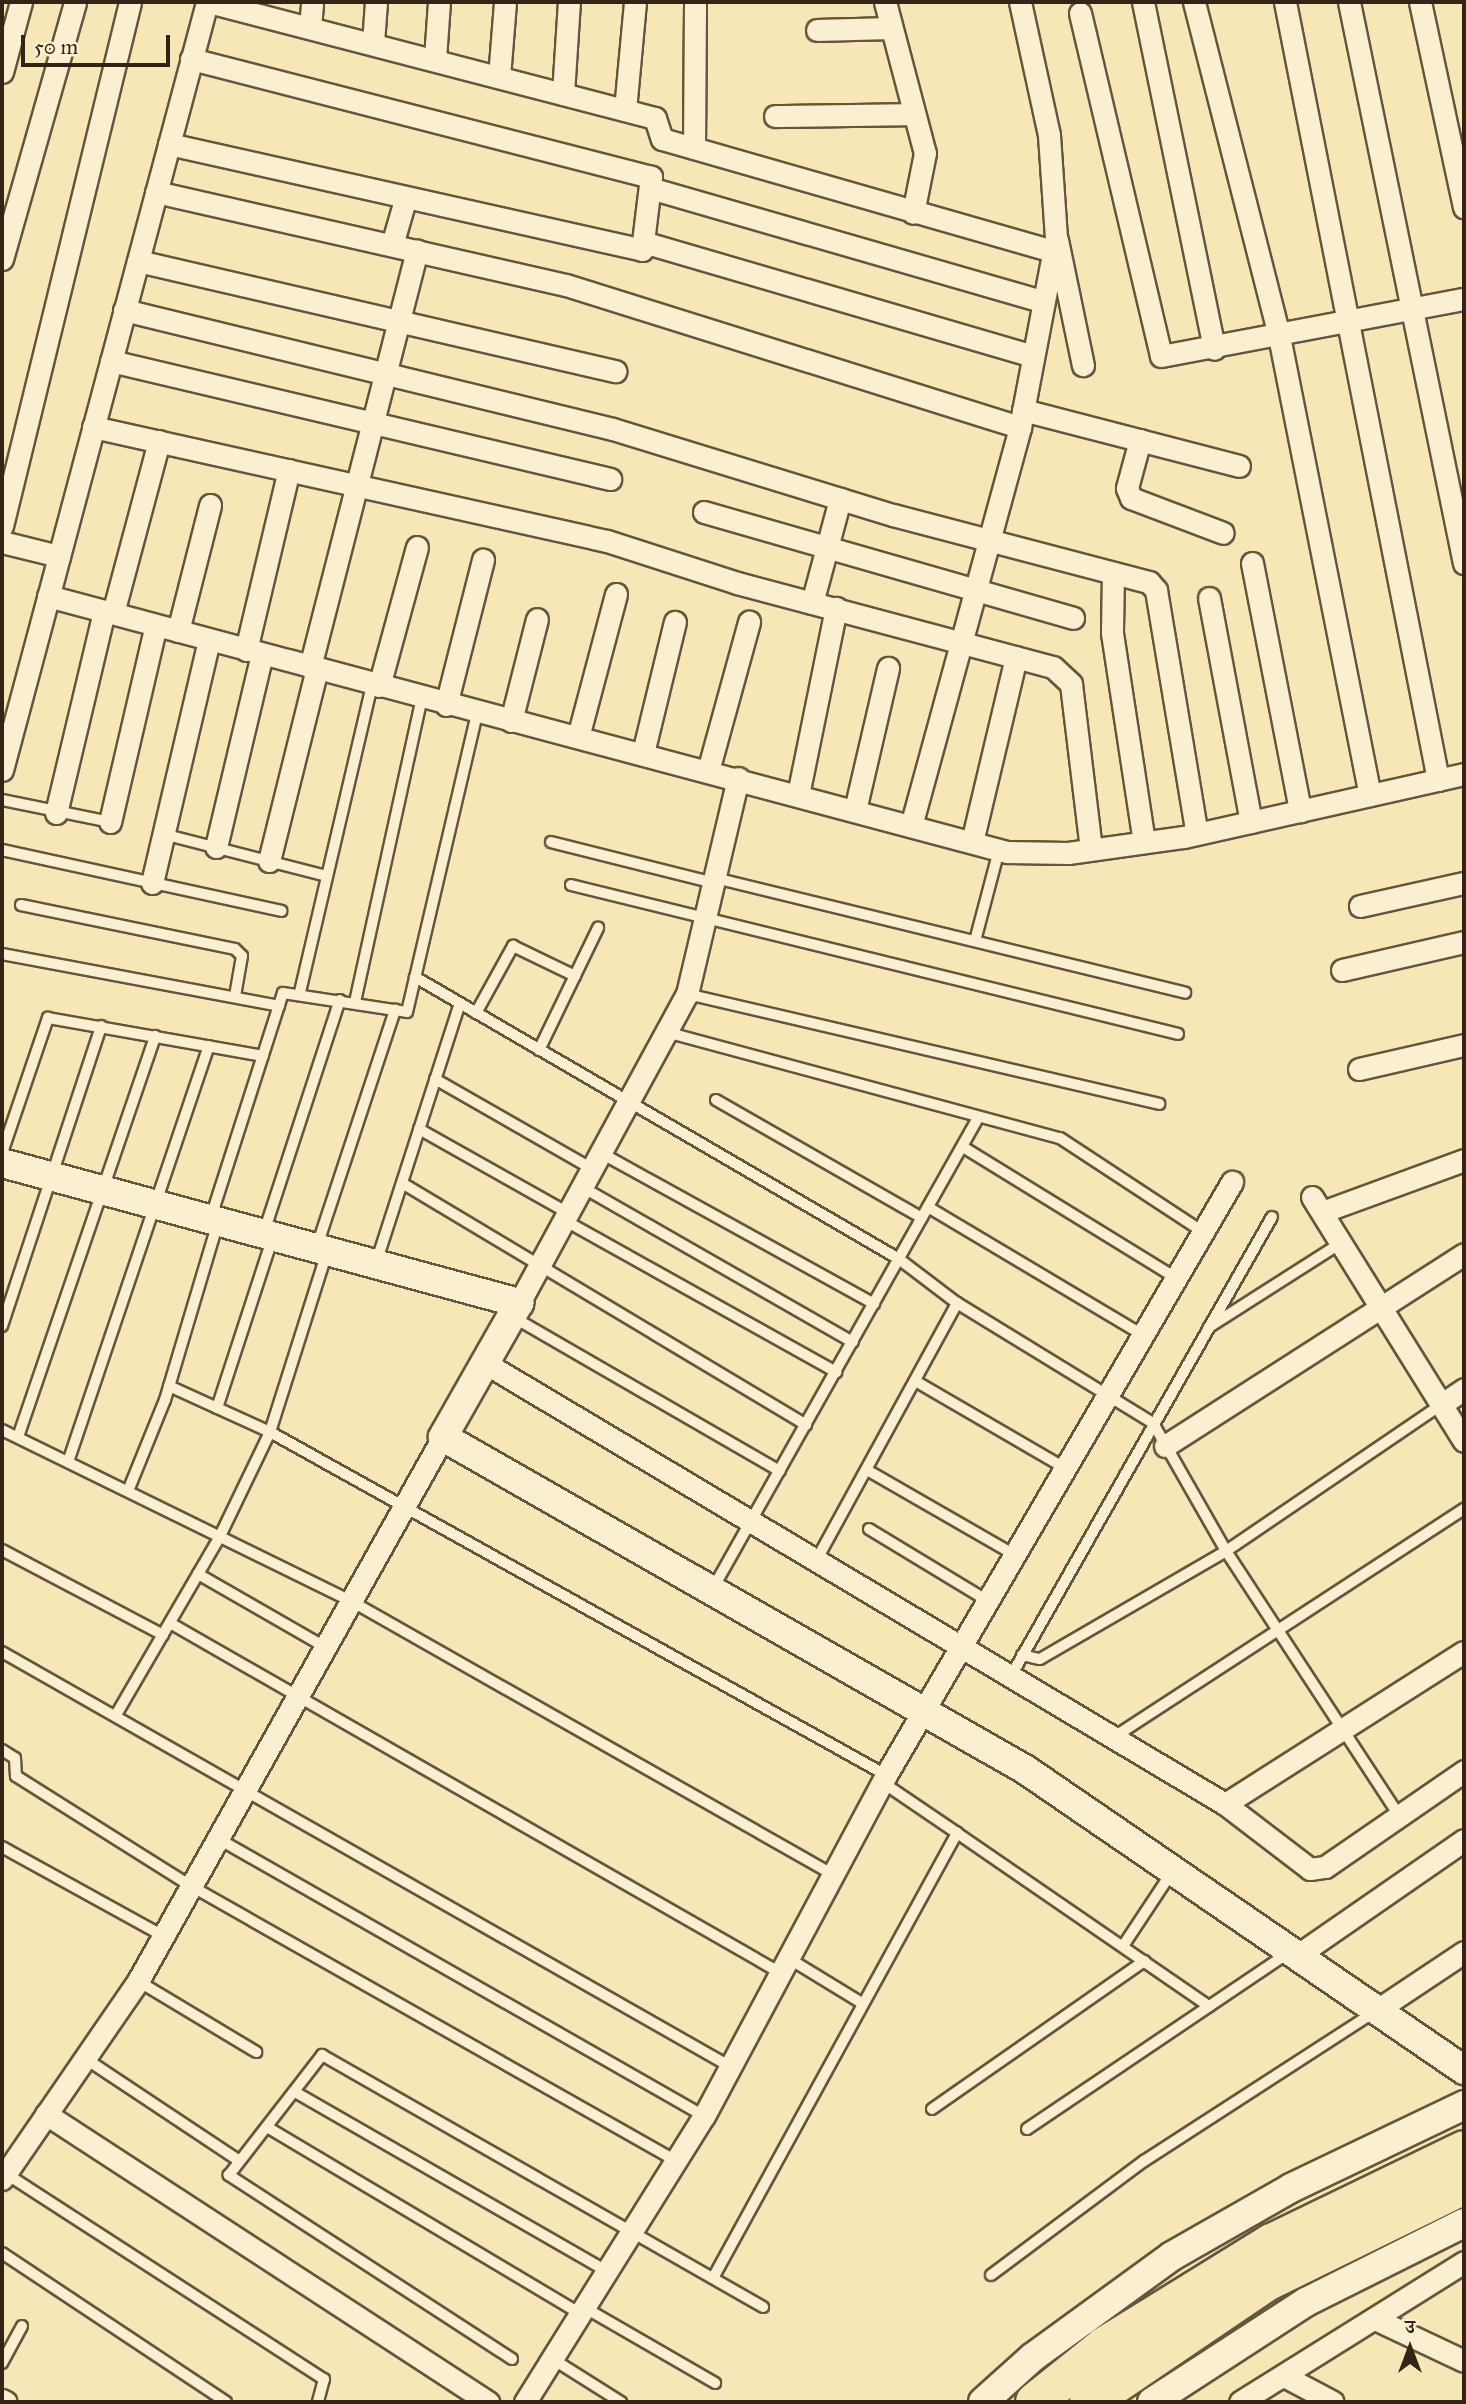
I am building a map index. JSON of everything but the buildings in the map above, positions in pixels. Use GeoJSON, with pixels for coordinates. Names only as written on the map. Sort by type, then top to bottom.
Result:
{"type":"FeatureCollection","features":[{"type":"Feature","properties":{"kind":"highway"},"geometry":{"type":"LineString","coordinates":[[1035,2402],[1105,2346],[1272,2243],[1464,2150]]}},
{"type":"Feature","properties":{"kind":"highway"},"geometry":{"type":"LineString","coordinates":[[1089,2402],[1268,2281],[1464,2185]]}},
{"type":"Feature","properties":{"kind":"street"},"geometry":{"type":"LineString","coordinates":[[2,72],[21,2]]}},
{"type":"Feature","properties":{"kind":"street"},"geometry":{"type":"LineString","coordinates":[[2,259],[75,2]]}},
{"type":"Feature","properties":{"kind":"street"},"geometry":{"type":"LineString","coordinates":[[2,526],[130,2]]}},
{"type":"Feature","properties":{"kind":"street"},"geometry":{"type":"LineString","coordinates":[[2,770],[208,2],[244,6],[310,27],[625,110],[657,120],[660,138],[913,213],[1054,245]]}},
{"type":"Feature","properties":{"kind":"street"},"geometry":{"type":"LineString","coordinates":[[310,27],[312,2]]}},
{"type":"Feature","properties":{"kind":"street"},"geometry":{"type":"LineString","coordinates":[[373,43],[376,2]]}},
{"type":"Feature","properties":{"kind":"street"},"geometry":{"type":"LineString","coordinates":[[435,59],[439,2]]}},
{"type":"Feature","properties":{"kind":"street"},"geometry":{"type":"LineString","coordinates":[[499,77],[505,2]]}},
{"type":"Feature","properties":{"kind":"street"},"geometry":{"type":"LineString","coordinates":[[563,93],[569,2]]}},
{"type":"Feature","properties":{"kind":"street"},"geometry":{"type":"LineString","coordinates":[[625,110],[635,2]]}},
{"type":"Feature","properties":{"kind":"street"},"geometry":{"type":"LineString","coordinates":[[694,148],[695,2]]}},
{"type":"Feature","properties":{"kind":"street"},"geometry":{"type":"LineString","coordinates":[[885,2],[911,114],[925,153],[913,213]]}},
{"type":"Feature","properties":{"kind":"street"},"geometry":{"type":"LineString","coordinates":[[1020,2],[1049,135],[1054,245],[1083,365]]}},
{"type":"Feature","properties":{"kind":"street"},"geometry":{"type":"LineString","coordinates":[[1143,2],[1214,349]]}},
{"type":"Feature","properties":{"kind":"street"},"geometry":{"type":"LineString","coordinates":[[1195,2],[1279,336],[1370,795]]}},
{"type":"Feature","properties":{"kind":"street"},"geometry":{"type":"LineString","coordinates":[[1285,2],[1343,323],[1438,780]]}},
{"type":"Feature","properties":{"kind":"street"},"geometry":{"type":"LineString","coordinates":[[1349,2],[1410,310],[1464,562]]}},
{"type":"Feature","properties":{"kind":"street"},"geometry":{"type":"LineString","coordinates":[[1420,2],[1464,207]]}},
{"type":"Feature","properties":{"kind":"street"},"geometry":{"type":"LineString","coordinates":[[1080,13],[1155,350],[1166,358],[1464,299]]}},
{"type":"Feature","properties":{"kind":"street"},"geometry":{"type":"LineString","coordinates":[[817,30],[891,28]]}},
{"type":"Feature","properties":{"kind":"street"},"geometry":{"type":"LineString","coordinates":[[169,145],[637,253],[643,242],[650,177],[191,60]]}},
{"type":"Feature","properties":{"kind":"street"},"geometry":{"type":"LineString","coordinates":[[775,116],[911,114]]}},
{"type":"Feature","properties":{"kind":"street"},"geometry":{"type":"LineString","coordinates":[[650,188],[1041,301]]}},
{"type":"Feature","properties":{"kind":"street"},"geometry":{"type":"LineString","coordinates":[[156,192],[392,245],[659,312],[1021,418],[1140,440],[1239,466]]}},
{"type":"Feature","properties":{"kind":"street"},"geometry":{"type":"LineString","coordinates":[[392,245],[404,200]]}},
{"type":"Feature","properties":{"kind":"street"},"geometry":{"type":"LineString","coordinates":[[643,242],[1032,356]]}},
{"type":"Feature","properties":{"kind":"street"},"geometry":{"type":"LineString","coordinates":[[911,826],[958,642],[1021,418],[1041,301],[1054,245]]}},
{"type":"Feature","properties":{"kind":"street"},"geometry":{"type":"LineString","coordinates":[[269,861],[356,485],[417,251]]}},
{"type":"Feature","properties":{"kind":"street"},"geometry":{"type":"LineString","coordinates":[[138,261],[615,371]]}},
{"type":"Feature","properties":{"kind":"street"},"geometry":{"type":"LineString","coordinates":[[124,310],[386,371],[613,429],[840,499],[1149,582],[1156,590],[1196,834]]}},
{"type":"Feature","properties":{"kind":"street"},"geometry":{"type":"LineString","coordinates":[[111,361],[374,419],[610,480]]}},
{"type":"Feature","properties":{"kind":"street"},"geometry":{"type":"LineString","coordinates":[[93,427],[607,541],[812,603],[1016,657],[1068,676],[1091,849]]}},
{"type":"Feature","properties":{"kind":"street"},"geometry":{"type":"LineString","coordinates":[[1140,440],[1127,488],[1131,498],[1223,533]]}},
{"type":"Feature","properties":{"kind":"street"},"geometry":{"type":"LineString","coordinates":[[56,813],[109,612],[159,442]]}},
{"type":"Feature","properties":{"kind":"street"},"geometry":{"type":"LineString","coordinates":[[216,847],[289,470]]}},
{"type":"Feature","properties":{"kind":"street"},"geometry":{"type":"LineString","coordinates":[[812,603],[840,499]]}},
{"type":"Feature","properties":{"kind":"street"},"geometry":{"type":"LineString","coordinates":[[178,631],[210,505]]}},
{"type":"Feature","properties":{"kind":"street"},"geometry":{"type":"LineString","coordinates":[[704,512],[1073,618]]}},
{"type":"Feature","properties":{"kind":"street"},"geometry":{"type":"LineString","coordinates":[[2,542],[59,556]]}},
{"type":"Feature","properties":{"kind":"street"},"geometry":{"type":"LineString","coordinates":[[375,685],[417,547]]}},
{"type":"Feature","properties":{"kind":"street"},"geometry":{"type":"LineString","coordinates":[[446,705],[483,560]]}},
{"type":"Feature","properties":{"kind":"street"},"geometry":{"type":"LineString","coordinates":[[1252,563],[1300,811]]}},
{"type":"Feature","properties":{"kind":"street"},"geometry":{"type":"LineString","coordinates":[[1113,573],[1112,633],[1143,842]]}},
{"type":"Feature","properties":{"kind":"street"},"geometry":{"type":"LineString","coordinates":[[578,737],[616,594]]}},
{"type":"Feature","properties":{"kind":"street"},"geometry":{"type":"LineString","coordinates":[[48,596],[446,705],[643,753],[999,850],[1091,849],[1196,834],[1464,774]]}},
{"type":"Feature","properties":{"kind":"street"},"geometry":{"type":"LineString","coordinates":[[1209,598],[1251,822]]}},
{"type":"Feature","properties":{"kind":"street"},"geometry":{"type":"LineString","coordinates":[[798,795],[836,608]]}},
{"type":"Feature","properties":{"kind":"street"},"geometry":{"type":"LineString","coordinates":[[511,721],[537,619]]}},
{"type":"Feature","properties":{"kind":"street"},"geometry":{"type":"LineString","coordinates":[[643,753],[675,622]]}},
{"type":"Feature","properties":{"kind":"street"},"geometry":{"type":"LineString","coordinates":[[708,771],[749,622]]}},
{"type":"Feature","properties":{"kind":"street"},"geometry":{"type":"LineString","coordinates":[[110,822],[156,625]]}},
{"type":"Feature","properties":{"kind":"street"},"geometry":{"type":"LineString","coordinates":[[152,883],[209,640]]}},
{"type":"Feature","properties":{"kind":"street"},"geometry":{"type":"LineString","coordinates":[[972,842],[1016,657]]}},
{"type":"Feature","properties":{"kind":"street"},"geometry":{"type":"LineString","coordinates":[[855,810],[888,668]]}},
{"type":"Feature","properties":{"kind":"street"},"geometry":{"type":"LineString","coordinates":[[3,2176],[138,1981],[540,1265],[687,994],[738,778]]}},
{"type":"Feature","properties":{"kind":"street"},"geometry":{"type":"LineString","coordinates":[[1360,906],[1464,883]]}},
{"type":"Feature","properties":{"kind":"street"},"geometry":{"type":"LineString","coordinates":[[1342,970],[1464,942]]}},
{"type":"Feature","properties":{"kind":"street"},"geometry":{"type":"LineString","coordinates":[[1359,1069],[1464,1045]]}},
{"type":"Feature","properties":{"kind":"street"},"geometry":{"type":"LineString","coordinates":[[1464,1160],[1317,1204],[1464,1441]]}},
{"type":"Feature","properties":{"kind":"street"},"geometry":{"type":"LineString","coordinates":[[2,1163],[376,1263],[515,1309]]}},
{"type":"Feature","properties":{"kind":"street"},"geometry":{"type":"LineString","coordinates":[[525,2402],[634,2233],[704,2116],[884,1778],[1232,1182]]}},
{"type":"Feature","properties":{"kind":"street"},"geometry":{"type":"LineString","coordinates":[[1165,1446],[1464,1254]]}},
{"type":"Feature","properties":{"kind":"street"},"geometry":{"type":"LineString","coordinates":[[485,1363],[1225,1804],[1318,1870],[1464,1771]]}},
{"type":"Feature","properties":{"kind":"street"},"geometry":{"type":"LineString","coordinates":[[1442,1404],[1464,1389]]}},
{"type":"Feature","properties":{"kind":"street"},"geometry":{"type":"LineString","coordinates":[[443,1437],[1026,1770],[1380,2008],[1464,2070]]}},
{"type":"Feature","properties":{"kind":"street"},"geometry":{"type":"LineString","coordinates":[[1225,1804],[1464,1651]]}},
{"type":"Feature","properties":{"kind":"street"},"geometry":{"type":"LineString","coordinates":[[1295,1953],[1464,1840]]}},
{"type":"Feature","properties":{"kind":"street"},"geometry":{"type":"LineString","coordinates":[[1380,2008],[1464,1952]]}},
{"type":"Feature","properties":{"kind":"street"},"geometry":{"type":"LineString","coordinates":[[983,2402],[1033,2357],[1172,2256],[1291,2188],[1464,2105]]}},
{"type":"Feature","properties":{"kind":"street"},"geometry":{"type":"LineString","coordinates":[[46,2114],[488,2402]]}},
{"type":"Feature","properties":{"kind":"street"},"geometry":{"type":"LineString","coordinates":[[1152,2402],[1306,2302],[1464,2223]]}},
{"type":"Feature","properties":{"kind":"street"},"geometry":{"type":"LineString","coordinates":[[1240,2402],[1464,2262]]}},
{"type":"Feature","properties":{"kind":"street"},"geometry":{"type":"LineString","coordinates":[[1375,2319],[1464,2361]]}},
{"type":"Feature","properties":{"kind":"street"},"geometry":{"type":"LineString","coordinates":[[1284,2376],[1333,2402]]}},
{"type":"Feature","properties":{"kind":"lane"},"geometry":{"type":"LineString","coordinates":[[300,992],[375,685]]}},
{"type":"Feature","properties":{"kind":"lane"},"geometry":{"type":"LineString","coordinates":[[355,1002],[422,698]]}},
{"type":"Feature","properties":{"kind":"lane"},"geometry":{"type":"LineString","coordinates":[[128,1491],[169,1386],[215,1218],[279,1006],[287,991],[407,1012],[477,713]]}},
{"type":"Feature","properties":{"kind":"lane"},"geometry":{"type":"LineString","coordinates":[[2,800],[110,822]]}},
{"type":"Feature","properties":{"kind":"lane"},"geometry":{"type":"LineString","coordinates":[[163,834],[327,876]]}},
{"type":"Feature","properties":{"kind":"lane"},"geometry":{"type":"LineString","coordinates":[[551,842],[975,940],[1185,993]]}},
{"type":"Feature","properties":{"kind":"lane"},"geometry":{"type":"LineString","coordinates":[[2,850],[281,911]]}},
{"type":"Feature","properties":{"kind":"lane"},"geometry":{"type":"LineString","coordinates":[[975,940],[999,850]]}},
{"type":"Feature","properties":{"kind":"lane"},"geometry":{"type":"LineString","coordinates":[[571,885],[1178,1034]]}},
{"type":"Feature","properties":{"kind":"lane"},"geometry":{"type":"LineString","coordinates":[[21,905],[235,949],[242,956],[235,996]]}},
{"type":"Feature","properties":{"kind":"lane"},"geometry":{"type":"LineString","coordinates":[[539,1050],[598,928]]}},
{"type":"Feature","properties":{"kind":"lane"},"geometry":{"type":"LineString","coordinates":[[476,1013],[513,946],[575,976]]}},
{"type":"Feature","properties":{"kind":"lane"},"geometry":{"type":"LineString","coordinates":[[2,954],[279,1006]]}},
{"type":"Feature","properties":{"kind":"lane"},"geometry":{"type":"LineString","coordinates":[[415,977],[899,1259],[957,1303],[1153,1423],[1226,1551],[1338,1730],[1398,1814]]}},
{"type":"Feature","properties":{"kind":"lane"},"geometry":{"type":"LineString","coordinates":[[687,994],[1159,1104]]}},
{"type":"Feature","properties":{"kind":"lane"},"geometry":{"type":"LineString","coordinates":[[217,1408],[340,1000]]}},
{"type":"Feature","properties":{"kind":"lane"},"geometry":{"type":"LineString","coordinates":[[376,1263],[460,1003]]}},
{"type":"Feature","properties":{"kind":"lane"},"geometry":{"type":"LineString","coordinates":[[116,1715],[220,1536],[270,1432],[395,1010]]}},
{"type":"Feature","properties":{"kind":"lane"},"geometry":{"type":"LineString","coordinates":[[2,1153],[46,1020],[101,1026],[263,1056]]}},
{"type":"Feature","properties":{"kind":"lane"},"geometry":{"type":"LineString","coordinates":[[2,1326],[101,1026]]}},
{"type":"Feature","properties":{"kind":"lane"},"geometry":{"type":"LineString","coordinates":[[666,1032],[1071,1142],[1203,1232]]}},
{"type":"Feature","properties":{"kind":"lane"},"geometry":{"type":"LineString","coordinates":[[18,1437],[155,1036]]}},
{"type":"Feature","properties":{"kind":"lane"},"geometry":{"type":"LineString","coordinates":[[68,1462],[159,1203],[209,1046]]}},
{"type":"Feature","properties":{"kind":"lane"},"geometry":{"type":"LineString","coordinates":[[435,1079],[592,1170],[853,1342]]}},
{"type":"Feature","properties":{"kind":"lane"},"geometry":{"type":"LineString","coordinates":[[716,1100],[922,1218]]}},
{"type":"Feature","properties":{"kind":"lane"},"geometry":{"type":"LineString","coordinates":[[712,1590],[978,1118]]}},
{"type":"Feature","properties":{"kind":"lane"},"geometry":{"type":"LineString","coordinates":[[419,1129],[836,1372]]}},
{"type":"Feature","properties":{"kind":"lane"},"geometry":{"type":"LineString","coordinates":[[962,1147],[1176,1278]]}},
{"type":"Feature","properties":{"kind":"lane"},"geometry":{"type":"LineString","coordinates":[[592,1170],[874,1304]]}},
{"type":"Feature","properties":{"kind":"lane"},"geometry":{"type":"LineString","coordinates":[[402,1183],[806,1425]]}},
{"type":"Feature","properties":{"kind":"lane"},"geometry":{"type":"LineString","coordinates":[[928,1207],[1143,1335]]}},
{"type":"Feature","properties":{"kind":"lane"},"geometry":{"type":"LineString","coordinates":[[1011,1676],[1272,1217]]}},
{"type":"Feature","properties":{"kind":"lane"},"geometry":{"type":"LineString","coordinates":[[1207,1329],[1341,1243]]}},
{"type":"Feature","properties":{"kind":"lane"},"geometry":{"type":"LineString","coordinates":[[817,1559],[957,1303]]}},
{"type":"Feature","properties":{"kind":"lane"},"geometry":{"type":"LineString","coordinates":[[515,1309],[780,1471]]}},
{"type":"Feature","properties":{"kind":"lane"},"geometry":{"type":"LineString","coordinates":[[916,1382],[1065,1468]]}},
{"type":"Feature","properties":{"kind":"lane"},"geometry":{"type":"LineString","coordinates":[[169,1386],[270,1432],[405,1505],[884,1778],[957,1833],[1209,2006]]}},
{"type":"Feature","properties":{"kind":"lane"},"geometry":{"type":"LineString","coordinates":[[1022,1655],[1040,1659],[1226,1551],[1442,1404]]}},
{"type":"Feature","properties":{"kind":"lane"},"geometry":{"type":"LineString","coordinates":[[2,1430],[351,1601],[832,1874]]}},
{"type":"Feature","properties":{"kind":"lane"},"geometry":{"type":"LineString","coordinates":[[867,1470],[1015,1555]]}},
{"type":"Feature","properties":{"kind":"lane"},"geometry":{"type":"LineString","coordinates":[[1114,1737],[1464,1509]]}},
{"type":"Feature","properties":{"kind":"lane"},"geometry":{"type":"LineString","coordinates":[[869,1528],[988,1601]]}},
{"type":"Feature","properties":{"kind":"lane"},"geometry":{"type":"LineString","coordinates":[[2,1550],[163,1635]]}},
{"type":"Feature","properties":{"kind":"lane"},"geometry":{"type":"LineString","coordinates":[[198,1574],[325,1647]]}},
{"type":"Feature","properties":{"kind":"lane"},"geometry":{"type":"LineString","coordinates":[[170,1623],[783,1965],[860,2002]]}},
{"type":"Feature","properties":{"kind":"lane"},"geometry":{"type":"LineString","coordinates":[[2,1652],[729,2066]]}},
{"type":"Feature","properties":{"kind":"lane"},"geometry":{"type":"LineString","coordinates":[[2,1750],[15,1758],[16,1776],[191,1886],[676,2161]]}},
{"type":"Feature","properties":{"kind":"lane"},"geometry":{"type":"LineString","coordinates":[[713,2278],[860,2002],[957,1833]]}},
{"type":"Feature","properties":{"kind":"lane"},"geometry":{"type":"LineString","coordinates":[[217,1838],[704,2116]]}},
{"type":"Feature","properties":{"kind":"lane"},"geometry":{"type":"LineString","coordinates":[[2,1847],[163,1936]]}},
{"type":"Feature","properties":{"kind":"lane"},"geometry":{"type":"LineString","coordinates":[[1123,1946],[1174,1870]]}},
{"type":"Feature","properties":{"kind":"lane"},"geometry":{"type":"LineString","coordinates":[[1027,2129],[1209,2006],[1295,1953]]}},
{"type":"Feature","properties":{"kind":"lane"},"geometry":{"type":"LineString","coordinates":[[932,2109],[1143,1961]]}},
{"type":"Feature","properties":{"kind":"lane"},"geometry":{"type":"LineString","coordinates":[[138,1981],[257,2052]]}},
{"type":"Feature","properties":{"kind":"lane"},"geometry":{"type":"LineString","coordinates":[[991,2275],[1144,2161],[1380,2008]]}},
{"type":"Feature","properties":{"kind":"lane"},"geometry":{"type":"LineString","coordinates":[[512,2359],[229,2175],[237,2160],[267,2127],[319,2058],[330,2056],[763,2307]]}},
{"type":"Feature","properties":{"kind":"lane"},"geometry":{"type":"LineString","coordinates":[[86,2059],[237,2160]]}},
{"type":"Feature","properties":{"kind":"lane"},"geometry":{"type":"LineString","coordinates":[[295,2092],[608,2272]]}},
{"type":"Feature","properties":{"kind":"lane"},"geometry":{"type":"LineString","coordinates":[[267,2127],[584,2312],[715,2383]]}},
{"type":"Feature","properties":{"kind":"lane"},"geometry":{"type":"LineString","coordinates":[[3,2176],[324,2379],[320,2401]]}},
{"type":"Feature","properties":{"kind":"lane"},"geometry":{"type":"LineString","coordinates":[[2,2253],[226,2402]]}},
{"type":"Feature","properties":{"kind":"lane"},"geometry":{"type":"LineString","coordinates":[[2,2363],[22,2326]]}},
{"type":"Feature","properties":{"kind":"lane"},"geometry":{"type":"LineString","coordinates":[[551,2358],[621,2402]]}}]}
